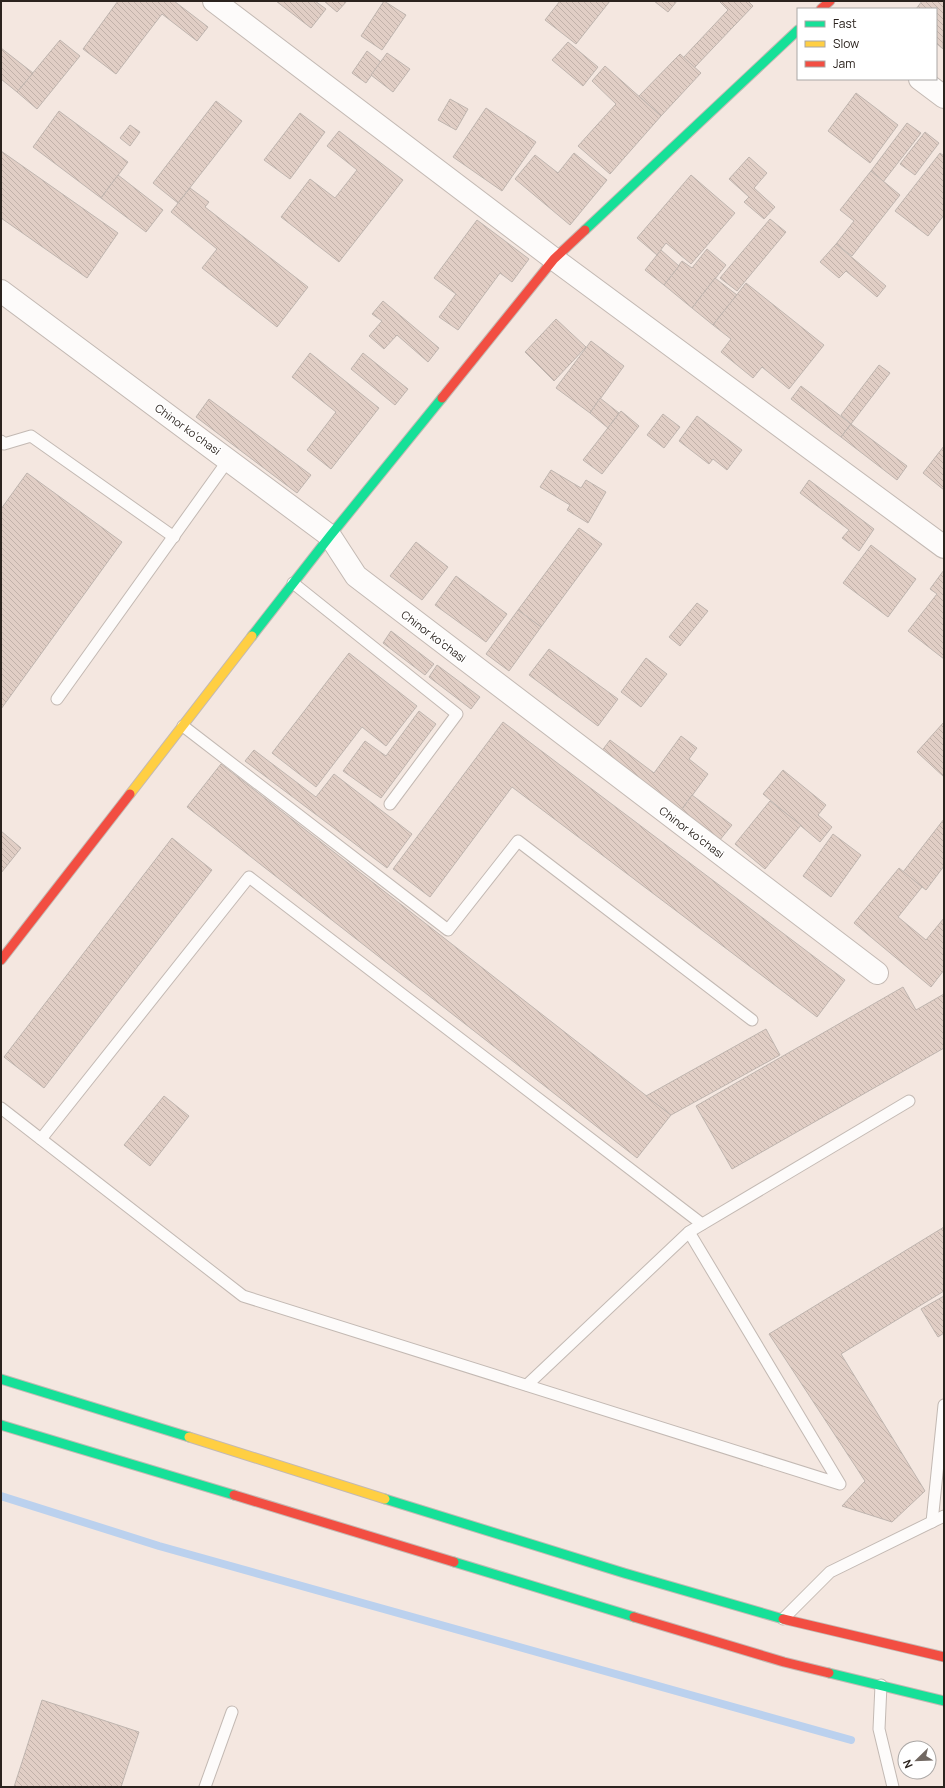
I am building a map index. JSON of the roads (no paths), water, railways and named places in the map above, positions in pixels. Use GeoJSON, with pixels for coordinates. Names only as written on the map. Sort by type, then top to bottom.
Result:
{"type":"FeatureCollection","features":[{"type":"Feature","properties":{"kind":"main road"},"geometry":{"type":"LineString","coordinates":[[1,960],[330,536],[554,258],[797,31]]}},
{"type":"Feature","properties":{"kind":"main road"},"geometry":{"type":"LineString","coordinates":[[1,1379],[624,1573],[783,1619],[944,1657]]}},
{"type":"Feature","properties":{"kind":"main road"},"geometry":{"type":"LineString","coordinates":[[1,1425],[784,1662],[944,1701]]}},
{"type":"Feature","properties":{"kind":"street"},"geometry":{"type":"LineString","coordinates":[[214,1],[554,258],[944,547]]}},
{"type":"Feature","properties":{"kind":"street"},"geometry":{"type":"LineString","coordinates":[[921,80],[944,97]]}},
{"type":"Feature","properties":{"kind":"street","name":"Chinor ko‘chasi"},"geometry":{"type":"LineString","coordinates":[[1,291],[229,459],[330,536],[356,576],[877,973]]}},
{"type":"Feature","properties":{"kind":"lane"},"geometry":{"type":"LineString","coordinates":[[1,441],[4,444],[31,436],[174,537]]}},
{"type":"Feature","properties":{"kind":"lane"},"geometry":{"type":"LineString","coordinates":[[56,699],[229,459]]}},
{"type":"Feature","properties":{"kind":"lane"},"geometry":{"type":"LineString","coordinates":[[293,583],[457,714],[390,804]]}},
{"type":"Feature","properties":{"kind":"lane"},"geometry":{"type":"LineString","coordinates":[[183,726],[448,930],[518,840],[752,1020]]}},
{"type":"Feature","properties":{"kind":"lane"},"geometry":{"type":"LineString","coordinates":[[41,1139],[248,877],[702,1224]]}},
{"type":"Feature","properties":{"kind":"lane"},"geometry":{"type":"LineString","coordinates":[[526,1385],[689,1232],[909,1101]]}},
{"type":"Feature","properties":{"kind":"lane"},"geometry":{"type":"LineString","coordinates":[[1,1108],[243,1296],[840,1484],[689,1232]]}},
{"type":"Feature","properties":{"kind":"lane"},"geometry":{"type":"LineString","coordinates":[[932,1522],[944,1405]]}},
{"type":"Feature","properties":{"kind":"lane"},"geometry":{"type":"LineString","coordinates":[[783,1619],[830,1572],[944,1516]]}},
{"type":"Feature","properties":{"kind":"lane"},"geometry":{"type":"LineString","coordinates":[[881,1685],[879,1729],[893,1787]]}},
{"type":"Feature","properties":{"kind":"lane"},"geometry":{"type":"LineString","coordinates":[[205,1787],[232,1712]]}},
{"type":"Feature","properties":{"kind":"waterway"},"geometry":{"type":"LineString","coordinates":[[1,1496],[159,1546],[851,1740]]}}]}
